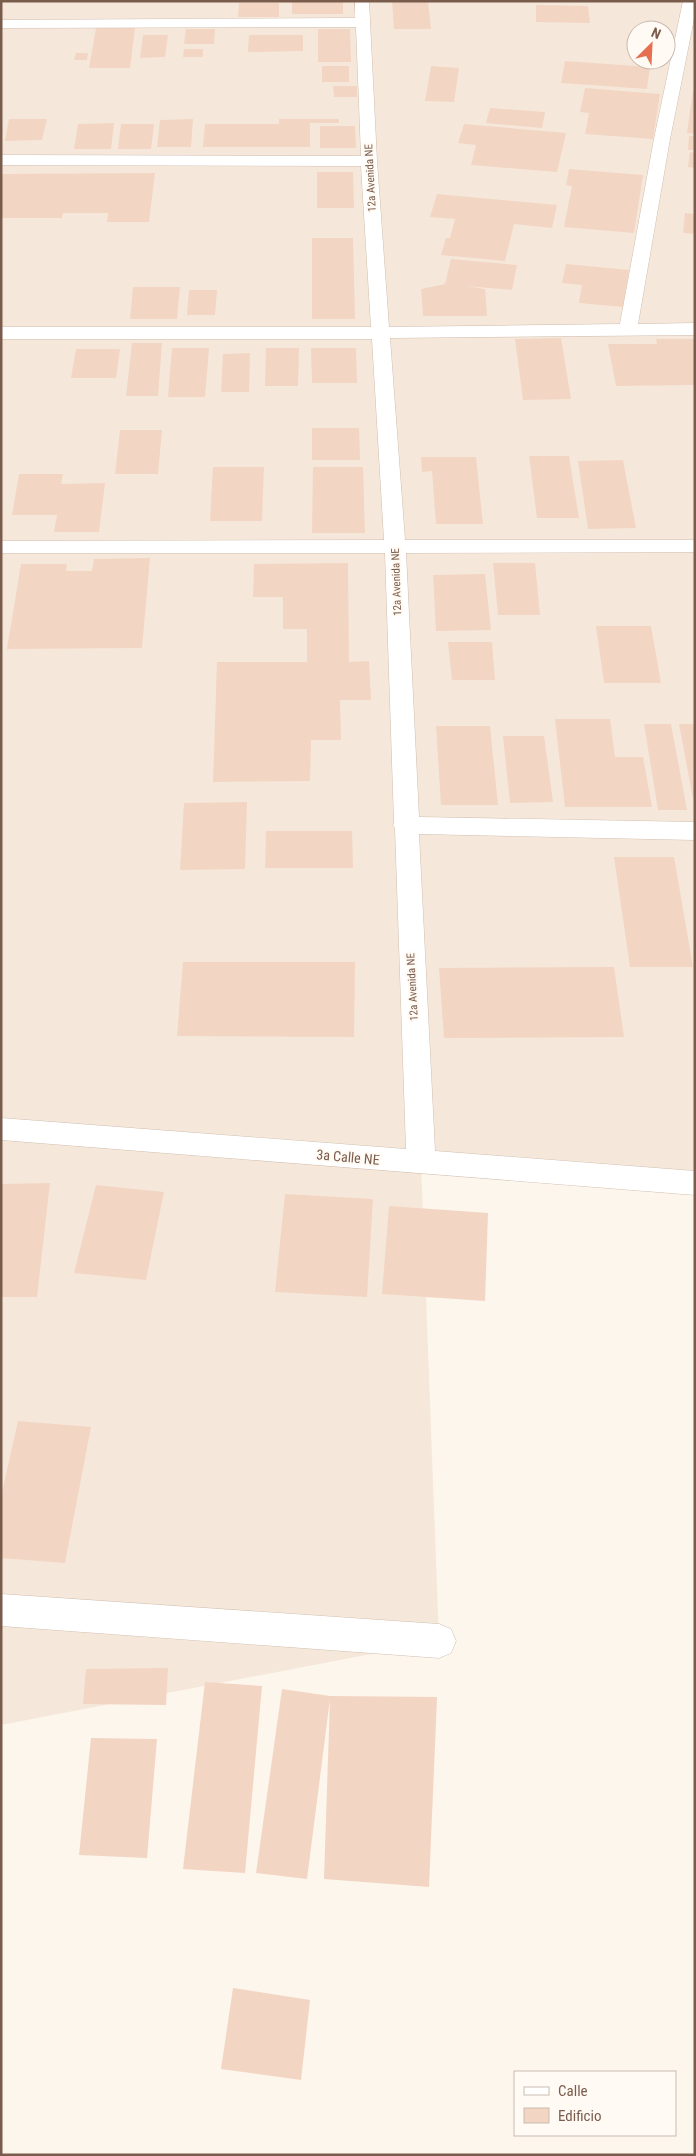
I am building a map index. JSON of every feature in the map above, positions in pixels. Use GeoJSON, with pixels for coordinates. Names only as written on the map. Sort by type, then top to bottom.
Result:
{"type":"FeatureCollection","features":[{"type":"Feature","properties":{"kind":"street"},"geometry":{"type":"LineString","coordinates":[[628,330],[662,138],[690,1]]}},
{"type":"Feature","properties":{"kind":"street"},"geometry":{"type":"LineString","coordinates":[[1,24],[362,11]]}},
{"type":"Feature","properties":{"kind":"street","name":"12a Avenida NE"},"geometry":{"type":"LineString","coordinates":[[362,11],[368,161],[395,547],[420,1163]]}},
{"type":"Feature","properties":{"kind":"street"},"geometry":{"type":"LineString","coordinates":[[1,160],[368,161]]}},
{"type":"Feature","properties":{"kind":"street"},"geometry":{"type":"LineString","coordinates":[[1,333],[380,333],[695,329]]}},
{"type":"Feature","properties":{"kind":"street"},"geometry":{"type":"LineString","coordinates":[[1,547],[695,546]]}},
{"type":"Feature","properties":{"kind":"street"},"geometry":{"type":"LineString","coordinates":[[405,825],[695,831]]}},
{"type":"Feature","properties":{"kind":"street","name":"3a Calle NE"},"geometry":{"type":"LineString","coordinates":[[1,1129],[695,1183]]}},
{"type":"Feature","properties":{"kind":"street"},"geometry":{"type":"LineString","coordinates":[[1,1610],[439,1641]]}},
{"type":"Feature","properties":{"kind":"shaded area"},"geometry":{"type":"Polygon","coordinates":[[[1,1],[695,1],[695,1187],[421,1163],[439,1641],[1,1725],[1,1]]]}},
{"type":"Feature","properties":{"kind":"building"},"geometry":{"type":"Polygon","coordinates":[[[292,1],[343,1],[343,14],[292,14],[292,1]]]}},
{"type":"Feature","properties":{"kind":"building"},"geometry":{"type":"Polygon","coordinates":[[[392,1],[428,1],[431,29],[394,29],[392,1]]]}},
{"type":"Feature","properties":{"kind":"building"},"geometry":{"type":"Polygon","coordinates":[[[239,3],[279,3],[279,17],[238,17],[239,3]]]}},
{"type":"Feature","properties":{"kind":"building"},"geometry":{"type":"Polygon","coordinates":[[[536,5],[588,6],[590,23],[536,22],[536,5]]]}},
{"type":"Feature","properties":{"kind":"building"},"geometry":{"type":"Polygon","coordinates":[[[96,28],[135,28],[130,68],[89,68],[96,28]]]}},
{"type":"Feature","properties":{"kind":"building"},"geometry":{"type":"Polygon","coordinates":[[[186,29],[215,29],[214,44],[184,44],[186,29]]]}},
{"type":"Feature","properties":{"kind":"building"},"geometry":{"type":"Polygon","coordinates":[[[318,29],[350,29],[351,62],[318,62],[318,29]]]}},
{"type":"Feature","properties":{"kind":"building"},"geometry":{"type":"Polygon","coordinates":[[[143,35],[168,35],[165,57],[140,58],[143,35]]]}},
{"type":"Feature","properties":{"kind":"building"},"geometry":{"type":"Polygon","coordinates":[[[249,35],[303,35],[303,51],[248,52],[249,35]]]}},
{"type":"Feature","properties":{"kind":"building"},"geometry":{"type":"Polygon","coordinates":[[[184,49],[203,49],[203,57],[183,57],[184,49]]]}},
{"type":"Feature","properties":{"kind":"building"},"geometry":{"type":"Polygon","coordinates":[[[76,53],[88,53],[87,60],[74,60],[76,53]]]}},
{"type":"Feature","properties":{"kind":"building"},"geometry":{"type":"Polygon","coordinates":[[[565,61],[626,65],[626,70],[650,70],[647,89],[561,83],[565,61]]]}},
{"type":"Feature","properties":{"kind":"building"},"geometry":{"type":"Polygon","coordinates":[[[322,66],[349,66],[349,82],[322,82],[322,66]]]}},
{"type":"Feature","properties":{"kind":"building"},"geometry":{"type":"Polygon","coordinates":[[[431,66],[459,68],[454,102],[425,101],[431,66]]]}},
{"type":"Feature","properties":{"kind":"building"},"geometry":{"type":"Polygon","coordinates":[[[333,86],[357,86],[357,97],[334,97],[333,86]]]}},
{"type":"Feature","properties":{"kind":"building"},"geometry":{"type":"Polygon","coordinates":[[[585,88],[660,94],[653,139],[585,134],[589,113],[580,112],[585,88]]]}},
{"type":"Feature","properties":{"kind":"building"},"geometry":{"type":"Polygon","coordinates":[[[693,90],[695,90],[695,134],[687,133],[693,90]]]}},
{"type":"Feature","properties":{"kind":"building"},"geometry":{"type":"Polygon","coordinates":[[[490,108],[545,112],[542,128],[486,123],[490,108]]]}},
{"type":"Feature","properties":{"kind":"building"},"geometry":{"type":"Polygon","coordinates":[[[9,119],[47,119],[42,140],[5,141],[9,119]]]}},
{"type":"Feature","properties":{"kind":"building"},"geometry":{"type":"Polygon","coordinates":[[[193,119],[191,147],[157,147],[160,120],[193,119]]]}},
{"type":"Feature","properties":{"kind":"building"},"geometry":{"type":"Polygon","coordinates":[[[279,119],[339,119],[339,123],[310,123],[310,147],[203,147],[205,124],[279,124],[279,119]]]}},
{"type":"Feature","properties":{"kind":"building"},"geometry":{"type":"Polygon","coordinates":[[[114,123],[111,149],[74,149],[78,124],[114,123]]]}},
{"type":"Feature","properties":{"kind":"building"},"geometry":{"type":"Polygon","coordinates":[[[121,124],[154,124],[151,149],[118,149],[121,124]]]}},
{"type":"Feature","properties":{"kind":"building"},"geometry":{"type":"Polygon","coordinates":[[[464,124],[566,133],[557,172],[471,165],[476,145],[458,143],[464,124]]]}},
{"type":"Feature","properties":{"kind":"building"},"geometry":{"type":"Polygon","coordinates":[[[320,126],[355,126],[356,148],[320,148],[320,126]]]}},
{"type":"Feature","properties":{"kind":"building"},"geometry":{"type":"Polygon","coordinates":[[[689,136],[695,136],[695,150],[688,150],[689,136]]]}},
{"type":"Feature","properties":{"kind":"building"},"geometry":{"type":"Polygon","coordinates":[[[690,152],[695,153],[695,168],[688,167],[690,152]]]}},
{"type":"Feature","properties":{"kind":"building"},"geometry":{"type":"Polygon","coordinates":[[[569,169],[643,175],[634,233],[564,227],[572,186],[566,185],[569,169]]]}},
{"type":"Feature","properties":{"kind":"building"},"geometry":{"type":"Polygon","coordinates":[[[317,172],[353,172],[354,208],[317,208],[317,172]]]}},
{"type":"Feature","properties":{"kind":"building"},"geometry":{"type":"Polygon","coordinates":[[[155,173],[149,222],[107,222],[108,213],[63,213],[62,218],[1,218],[1,174],[155,173]]]}},
{"type":"Feature","properties":{"kind":"building"},"geometry":{"type":"Polygon","coordinates":[[[437,194],[557,205],[552,228],[514,224],[505,261],[441,255],[446,238],[450,238],[455,219],[430,217],[437,194]]]}},
{"type":"Feature","properties":{"kind":"building"},"geometry":{"type":"Polygon","coordinates":[[[685,213],[695,214],[695,234],[683,233],[685,213]]]}},
{"type":"Feature","properties":{"kind":"building"},"geometry":{"type":"Polygon","coordinates":[[[312,238],[353,238],[355,319],[312,319],[312,238]]]}},
{"type":"Feature","properties":{"kind":"building"},"geometry":{"type":"Polygon","coordinates":[[[451,259],[517,265],[512,290],[465,286],[485,289],[487,316],[423,316],[421,289],[445,284],[451,259]]]}},
{"type":"Feature","properties":{"kind":"building"},"geometry":{"type":"Polygon","coordinates":[[[566,264],[629,270],[623,307],[579,303],[582,285],[562,283],[566,264]]]}},
{"type":"Feature","properties":{"kind":"building"},"geometry":{"type":"Polygon","coordinates":[[[133,287],[180,287],[177,319],[130,319],[133,287]]]}},
{"type":"Feature","properties":{"kind":"building"},"geometry":{"type":"Polygon","coordinates":[[[189,290],[217,290],[215,315],[187,315],[189,290]]]}},
{"type":"Feature","properties":{"kind":"building"},"geometry":{"type":"Polygon","coordinates":[[[561,338],[571,399],[523,400],[515,339],[561,338]]]}},
{"type":"Feature","properties":{"kind":"building"},"geometry":{"type":"Polygon","coordinates":[[[656,339],[695,339],[695,385],[616,386],[608,344],[657,344],[656,339]]]}},
{"type":"Feature","properties":{"kind":"building"},"geometry":{"type":"Polygon","coordinates":[[[132,343],[162,343],[158,396],[126,396],[132,343]]]}},
{"type":"Feature","properties":{"kind":"building"},"geometry":{"type":"Polygon","coordinates":[[[172,348],[209,348],[205,397],[168,397],[172,348]]]}},
{"type":"Feature","properties":{"kind":"building"},"geometry":{"type":"Polygon","coordinates":[[[266,348],[299,348],[298,386],[265,386],[266,348]]]}},
{"type":"Feature","properties":{"kind":"building"},"geometry":{"type":"Polygon","coordinates":[[[311,348],[356,348],[357,383],[312,383],[311,348]]]}},
{"type":"Feature","properties":{"kind":"building"},"geometry":{"type":"Polygon","coordinates":[[[76,349],[120,349],[116,378],[71,378],[76,349]]]}},
{"type":"Feature","properties":{"kind":"building"},"geometry":{"type":"Polygon","coordinates":[[[250,353],[249,392],[221,392],[223,354],[250,353]]]}},
{"type":"Feature","properties":{"kind":"building"},"geometry":{"type":"Polygon","coordinates":[[[312,428],[359,428],[360,460],[312,460],[312,428]]]}},
{"type":"Feature","properties":{"kind":"building"},"geometry":{"type":"Polygon","coordinates":[[[120,430],[162,430],[158,474],[115,474],[120,430]]]}},
{"type":"Feature","properties":{"kind":"building"},"geometry":{"type":"Polygon","coordinates":[[[529,456],[569,456],[579,518],[537,518],[529,456]]]}},
{"type":"Feature","properties":{"kind":"building"},"geometry":{"type":"Polygon","coordinates":[[[421,457],[476,457],[483,524],[436,524],[432,471],[422,472],[421,457]]]}},
{"type":"Feature","properties":{"kind":"building"},"geometry":{"type":"Polygon","coordinates":[[[623,460],[636,528],[588,529],[578,461],[623,460]]]}},
{"type":"Feature","properties":{"kind":"building"},"geometry":{"type":"Polygon","coordinates":[[[213,467],[264,467],[262,521],[210,521],[213,467]]]}},
{"type":"Feature","properties":{"kind":"building"},"geometry":{"type":"Polygon","coordinates":[[[313,467],[363,467],[365,533],[312,533],[313,467]]]}},
{"type":"Feature","properties":{"kind":"building"},"geometry":{"type":"Polygon","coordinates":[[[19,474],[63,474],[61,484],[105,483],[99,532],[54,532],[57,515],[12,515],[19,474]]]}},
{"type":"Feature","properties":{"kind":"building"},"geometry":{"type":"Polygon","coordinates":[[[150,558],[142,648],[7,649],[21,564],[67,564],[66,571],[92,571],[94,559],[150,558]]]}},
{"type":"Feature","properties":{"kind":"building"},"geometry":{"type":"Polygon","coordinates":[[[348,563],[349,662],[369,661],[371,700],[340,700],[341,740],[311,740],[310,781],[213,782],[217,662],[307,662],[307,629],[283,629],[283,597],[253,597],[254,564],[348,563]]]}},
{"type":"Feature","properties":{"kind":"building"},"geometry":{"type":"Polygon","coordinates":[[[493,563],[535,563],[540,615],[498,615],[493,563]]]}},
{"type":"Feature","properties":{"kind":"building"},"geometry":{"type":"Polygon","coordinates":[[[485,574],[491,630],[436,631],[433,575],[485,574]]]}},
{"type":"Feature","properties":{"kind":"building"},"geometry":{"type":"Polygon","coordinates":[[[596,626],[651,626],[661,683],[604,683],[596,626]]]}},
{"type":"Feature","properties":{"kind":"building"},"geometry":{"type":"Polygon","coordinates":[[[448,642],[492,642],[495,680],[452,680],[448,642]]]}},
{"type":"Feature","properties":{"kind":"building"},"geometry":{"type":"Polygon","coordinates":[[[555,719],[610,719],[615,757],[643,757],[652,807],[565,807],[555,719]]]}},
{"type":"Feature","properties":{"kind":"building"},"geometry":{"type":"Polygon","coordinates":[[[644,724],[671,724],[687,810],[658,810],[644,724]]]}},
{"type":"Feature","properties":{"kind":"building"},"geometry":{"type":"Polygon","coordinates":[[[679,724],[695,724],[695,799],[693,799],[679,724]]]}},
{"type":"Feature","properties":{"kind":"building"},"geometry":{"type":"Polygon","coordinates":[[[436,726],[490,726],[498,805],[441,805],[436,726]]]}},
{"type":"Feature","properties":{"kind":"building"},"geometry":{"type":"Polygon","coordinates":[[[503,736],[544,736],[553,802],[510,803],[503,736]]]}},
{"type":"Feature","properties":{"kind":"building"},"geometry":{"type":"Polygon","coordinates":[[[247,802],[245,869],[180,870],[184,803],[247,802]]]}},
{"type":"Feature","properties":{"kind":"building"},"geometry":{"type":"Polygon","coordinates":[[[266,831],[352,831],[353,868],[265,868],[266,831]]]}},
{"type":"Feature","properties":{"kind":"building"},"geometry":{"type":"Polygon","coordinates":[[[614,857],[674,857],[693,967],[630,967],[614,857]]]}},
{"type":"Feature","properties":{"kind":"building"},"geometry":{"type":"Polygon","coordinates":[[[183,962],[355,962],[354,1037],[177,1036],[183,962]]]}},
{"type":"Feature","properties":{"kind":"building"},"geometry":{"type":"Polygon","coordinates":[[[614,967],[624,1037],[444,1038],[439,968],[614,967]]]}},
{"type":"Feature","properties":{"kind":"building"},"geometry":{"type":"Polygon","coordinates":[[[50,1183],[37,1297],[1,1297],[1,1184],[50,1183]]]}},
{"type":"Feature","properties":{"kind":"building"},"geometry":{"type":"Polygon","coordinates":[[[96,1185],[164,1192],[146,1280],[74,1273],[96,1185]]]}},
{"type":"Feature","properties":{"kind":"building"},"geometry":{"type":"Polygon","coordinates":[[[285,1194],[373,1199],[367,1297],[275,1292],[285,1194]]]}},
{"type":"Feature","properties":{"kind":"building"},"geometry":{"type":"Polygon","coordinates":[[[389,1206],[488,1213],[485,1301],[382,1294],[389,1206]]]}},
{"type":"Feature","properties":{"kind":"building"},"geometry":{"type":"Polygon","coordinates":[[[18,1421],[91,1427],[65,1563],[1,1558],[1,1497],[18,1421]]]}},
{"type":"Feature","properties":{"kind":"building"},"geometry":{"type":"Polygon","coordinates":[[[168,1668],[166,1705],[83,1704],[86,1669],[168,1668]]]}},
{"type":"Feature","properties":{"kind":"building"},"geometry":{"type":"Polygon","coordinates":[[[205,1682],[262,1686],[245,1873],[183,1869],[205,1682]]]}},
{"type":"Feature","properties":{"kind":"building"},"geometry":{"type":"Polygon","coordinates":[[[282,1689],[330,1696],[437,1697],[429,1887],[324,1879],[330,1699],[307,1879],[256,1873],[282,1689]]]}},
{"type":"Feature","properties":{"kind":"building"},"geometry":{"type":"Polygon","coordinates":[[[91,1738],[157,1739],[147,1858],[79,1855],[91,1738]]]}},
{"type":"Feature","properties":{"kind":"building"},"geometry":{"type":"Polygon","coordinates":[[[233,1988],[310,2000],[301,2080],[221,2069],[233,1988]]]}}]}
